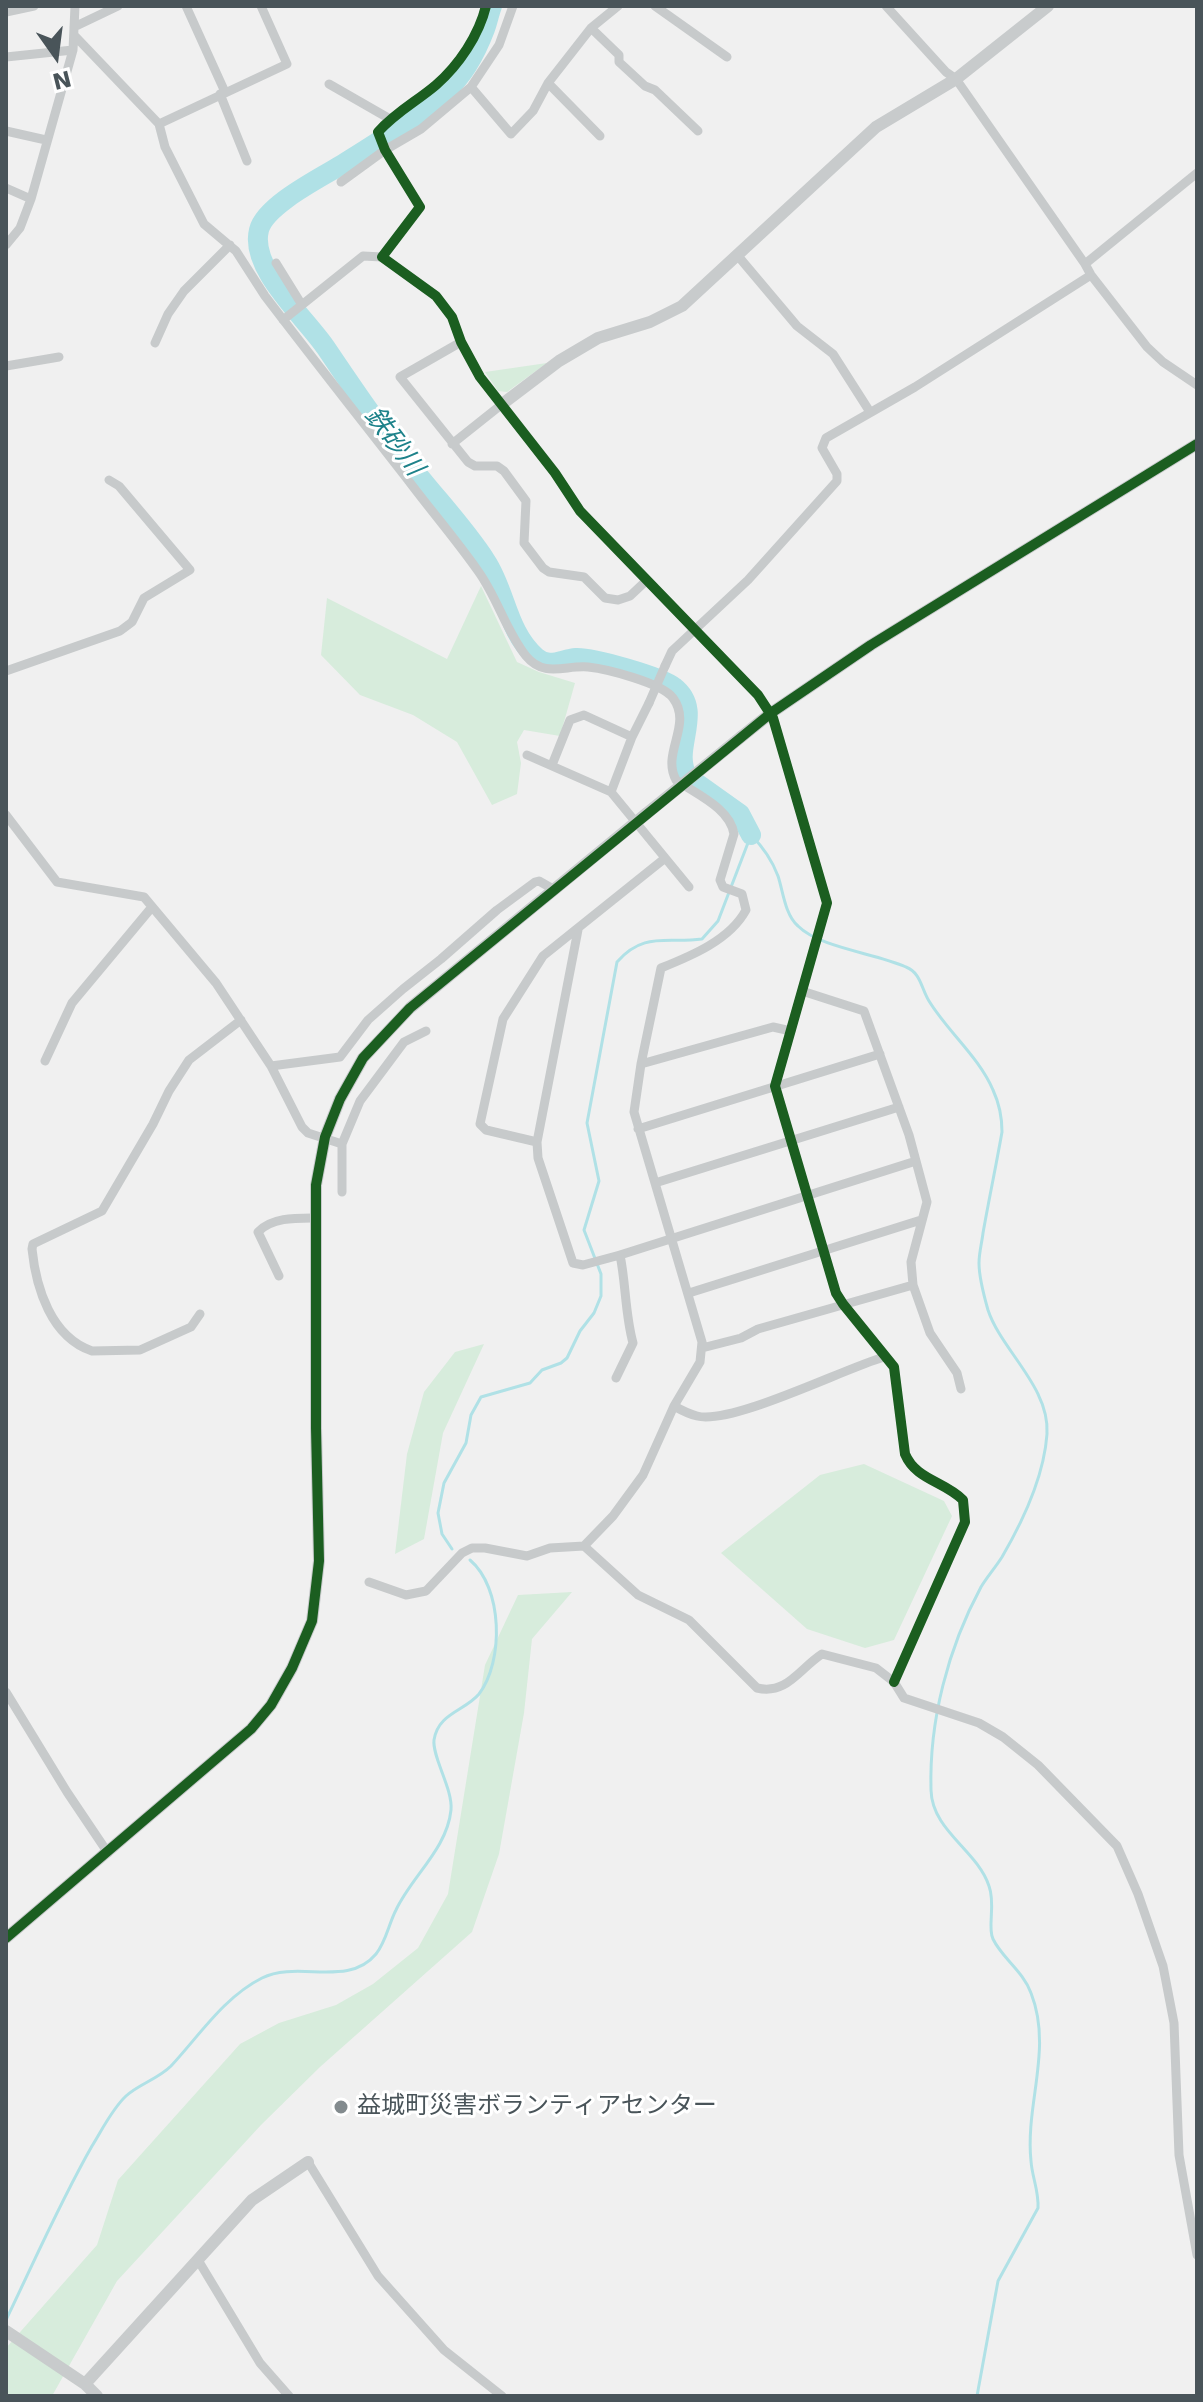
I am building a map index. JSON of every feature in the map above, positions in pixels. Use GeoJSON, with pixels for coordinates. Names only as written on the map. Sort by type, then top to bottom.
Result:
{"type":"FeatureCollection","features":[{"type":"Feature","properties":{"kind":"street"},"geometry":{"type":"LineString","coordinates":[[6,12],[34,6]]}},
{"type":"Feature","properties":{"kind":"street"},"geometry":{"type":"LineString","coordinates":[[6,245],[20,228],[31,199],[73,50],[75,6]]}},
{"type":"Feature","properties":{"kind":"street"},"geometry":{"type":"LineString","coordinates":[[74,31],[118,6]]}},
{"type":"Feature","properties":{"kind":"street"},"geometry":{"type":"LineString","coordinates":[[186,6],[247,161]]}},
{"type":"Feature","properties":{"kind":"street"},"geometry":{"type":"LineString","coordinates":[[159,124],[287,64],[261,6]]}},
{"type":"Feature","properties":{"kind":"street"},"geometry":{"type":"LineString","coordinates":[[382,257],[420,207],[385,150],[378,132],[446,75],[476,36],[486,6]]}},
{"type":"Feature","properties":{"kind":"street"},"geometry":{"type":"LineString","coordinates":[[341,182],[421,129],[471,87],[499,45],[513,6]]}},
{"type":"Feature","properties":{"kind":"street"},"geometry":{"type":"LineString","coordinates":[[471,87],[511,134],[533,111],[548,83],[591,28],[618,6]]}},
{"type":"Feature","properties":{"kind":"street"},"geometry":{"type":"LineString","coordinates":[[655,6],[727,57]]}},
{"type":"Feature","properties":{"kind":"street"},"geometry":{"type":"LineString","coordinates":[[886,6],[956,79],[1091,275],[1147,347],[1197,385]]}},
{"type":"Feature","properties":{"kind":"street"},"geometry":{"type":"LineString","coordinates":[[452,444],[559,361],[598,338],[650,322],[682,306],[876,127],[956,79],[1048,6]]}},
{"type":"Feature","properties":{"kind":"street"},"geometry":{"type":"LineString","coordinates":[[591,28],[619,55],[619,62],[645,86],[655,90],[698,131]]}},
{"type":"Feature","properties":{"kind":"street"},"geometry":{"type":"LineString","coordinates":[[74,31],[159,124],[165,147],[204,224],[230,245],[283,320],[480,573],[526,657],[541,668],[556,671],[587,667],[651,684],[666,692],[674,700],[681,726],[672,758],[673,775],[722,812],[733,828],[734,834],[720,880],[723,887],[745,899],[746,910],[734,926],[695,954],[661,968],[634,1112],[702,1342],[700,1362],[674,1406],[643,1475],[613,1516],[584,1546],[550,1548],[527,1556],[472,1548],[462,1553],[426,1591],[406,1595],[369,1582]]}},
{"type":"Feature","properties":{"kind":"street"},"geometry":{"type":"LineString","coordinates":[[6,57],[73,50]]}},
{"type":"Feature","properties":{"kind":"street"},"geometry":{"type":"LineString","coordinates":[[548,83],[600,136]]}},
{"type":"Feature","properties":{"kind":"street"},"geometry":{"type":"LineString","coordinates":[[329,84],[390,119]]}},
{"type":"Feature","properties":{"kind":"street"},"geometry":{"type":"LineString","coordinates":[[6,131],[46,140]]}},
{"type":"Feature","properties":{"kind":"street"},"geometry":{"type":"LineString","coordinates":[[1085,264],[1197,173]]}},
{"type":"Feature","properties":{"kind":"street"},"geometry":{"type":"LineString","coordinates":[[6,188],[31,199]]}},
{"type":"Feature","properties":{"kind":"street"},"geometry":{"type":"LineString","coordinates":[[155,343],[168,314],[184,291],[230,245]]}},
{"type":"Feature","properties":{"kind":"street"},"geometry":{"type":"LineString","coordinates":[[283,320],[363,256],[382,257],[436,296],[452,317],[461,342],[480,377],[555,473],[580,511],[758,695],[771,713],[827,903],[775,1086],[836,1293],[894,1367],[905,1454],[909,1464],[918,1473],[953,1490],[963,1500],[965,1522],[894,1682]]}},
{"type":"Feature","properties":{"kind":"street"},"geometry":{"type":"LineString","coordinates":[[738,256],[797,326],[833,354],[870,412]]}},
{"type":"Feature","properties":{"kind":"street"},"geometry":{"type":"LineString","coordinates":[[276,263],[302,305]]}},
{"type":"Feature","properties":{"kind":"street"},"geometry":{"type":"LineString","coordinates":[[611,792],[632,737],[672,651],[748,580],[837,481],[837,474],[822,448],[824,440],[1091,275]]}},
{"type":"Feature","properties":{"kind":"street"},"geometry":{"type":"LineString","coordinates":[[461,342],[400,377],[468,462],[475,466],[497,466],[504,471],[526,501],[524,543],[543,568],[549,572],[584,577],[605,598],[618,600],[630,596],[647,580]]}},
{"type":"Feature","properties":{"kind":"street"},"geometry":{"type":"LineString","coordinates":[[6,366],[59,357]]}},
{"type":"Feature","properties":{"kind":"street"},"geometry":{"type":"LineString","coordinates":[[6,1938],[251,1729],[271,1705],[292,1668],[312,1621],[319,1561],[316,1185],[325,1137],[350,1077],[383,1034],[553,889],[771,713],[871,645],[1197,444]]}},
{"type":"Feature","properties":{"kind":"street"},"geometry":{"type":"LineString","coordinates":[[6,671],[120,631],[132,622],[144,598],[190,570],[119,486],[109,480]]}},
{"type":"Feature","properties":{"kind":"street"},"geometry":{"type":"LineString","coordinates":[[552,765],[570,720],[577,716],[584,715],[632,737]]}},
{"type":"Feature","properties":{"kind":"street"},"geometry":{"type":"LineString","coordinates":[[527,755],[611,792],[689,887]]}},
{"type":"Feature","properties":{"kind":"street"},"geometry":{"type":"LineString","coordinates":[[6,815],[57,882],[144,897],[216,983],[271,1066],[302,1127],[308,1133],[342,1144]]}},
{"type":"Feature","properties":{"kind":"street"},"geometry":{"type":"LineString","coordinates":[[537,1142],[486,1130],[480,1121],[503,1019],[543,956],[664,859]]}},
{"type":"Feature","properties":{"kind":"street"},"geometry":{"type":"LineString","coordinates":[[271,1066],[340,1057],[368,1020],[497,910],[535,882],[553,889]]}},
{"type":"Feature","properties":{"kind":"street"},"geometry":{"type":"LineString","coordinates":[[45,1061],[72,1003],[152,907]]}},
{"type":"Feature","properties":{"kind":"street"},"geometry":{"type":"LineString","coordinates":[[578,930],[537,1142],[538,1158],[571,1261],[583,1265],[615,1256],[916,1161]]}},
{"type":"Feature","properties":{"kind":"street"},"geometry":{"type":"LineString","coordinates":[[802,991],[864,1011],[899,1107],[927,1202],[911,1262],[913,1285],[930,1333],[957,1373],[961,1389]]}},
{"type":"Feature","properties":{"kind":"street"},"geometry":{"type":"LineString","coordinates":[[200,1314],[191,1327],[140,1350],[86,1349],[54,1321],[36,1284],[32,1249],[33,1244],[102,1211],[189,1060],[241,1020]]}},
{"type":"Feature","properties":{"kind":"street"},"geometry":{"type":"LineString","coordinates":[[641,1064],[773,1027],[791,1031]]}},
{"type":"Feature","properties":{"kind":"street"},"geometry":{"type":"LineString","coordinates":[[342,1192],[342,1144],[360,1101],[404,1042],[426,1031]]}},
{"type":"Feature","properties":{"kind":"street"},"geometry":{"type":"LineString","coordinates":[[638,1129],[880,1054]]}},
{"type":"Feature","properties":{"kind":"street"},"geometry":{"type":"LineString","coordinates":[[655,1183],[899,1107]]}},
{"type":"Feature","properties":{"kind":"street"},"geometry":{"type":"LineString","coordinates":[[279,1276],[258,1232],[263,1227],[289,1218],[316,1218]]}},
{"type":"Feature","properties":{"kind":"street"},"geometry":{"type":"LineString","coordinates":[[689,1293],[921,1220]]}},
{"type":"Feature","properties":{"kind":"street"},"geometry":{"type":"LineString","coordinates":[[615,1256],[626,1282],[628,1325],[633,1343],[616,1378]]}},
{"type":"Feature","properties":{"kind":"street"},"geometry":{"type":"LineString","coordinates":[[702,1348],[913,1285]]}},
{"type":"Feature","properties":{"kind":"street"},"geometry":{"type":"LineString","coordinates":[[674,1406],[699,1417],[758,1407],[884,1357]]}},
{"type":"Feature","properties":{"kind":"street"},"geometry":{"type":"LineString","coordinates":[[584,1546],[638,1595],[689,1620],[757,1688],[770,1691],[786,1686],[822,1654],[876,1668],[894,1682],[904,1698],[979,1723],[1038,1765],[1117,1846],[1143,1908],[1168,1990],[1174,2023],[1179,2155],[1197,2255]]}},
{"type":"Feature","properties":{"kind":"street"},"geometry":{"type":"LineString","coordinates":[[6,1692],[108,1853]]}},
{"type":"Feature","properties":{"kind":"street"},"geometry":{"type":"LineString","coordinates":[[85,2384],[252,2200],[308,2162],[378,2276],[444,2350],[502,2396]]}},
{"type":"Feature","properties":{"kind":"street"},"geometry":{"type":"LineString","coordinates":[[198,2260],[260,2363],[289,2396]]}},
{"type":"Feature","properties":{"kind":"street"},"geometry":{"type":"LineString","coordinates":[[6,2331],[85,2384],[97,2396]]}},
{"type":"Feature","properties":{"kind":"green space"},"geometry":{"type":"Polygon","coordinates":[[[547,363],[507,392],[498,391],[485,372],[547,363]]]}},
{"type":"Feature","properties":{"kind":"green space"},"geometry":{"type":"Polygon","coordinates":[[[481,586],[517,662],[575,683],[560,736],[524,730],[517,742],[521,763],[517,794],[492,805],[457,742],[413,715],[360,695],[321,655],[327,598],[447,659],[481,586]]]}},
{"type":"Feature","properties":{"kind":"green space"},"geometry":{"type":"Polygon","coordinates":[[[484,1344],[443,1433],[424,1539],[395,1554],[407,1454],[424,1392],[455,1352],[484,1344]]]}},
{"type":"Feature","properties":{"kind":"green space"},"geometry":{"type":"Polygon","coordinates":[[[864,1464],[944,1501],[952,1516],[894,1640],[865,1648],[807,1629],[721,1553],[820,1475],[864,1464]]]}},
{"type":"Feature","properties":{"kind":"green space"},"geometry":{"type":"Polygon","coordinates":[[[572,1592],[532,1639],[524,1713],[499,1854],[472,1932],[320,2067],[261,2125],[117,2281],[52,2396],[6,2396],[6,2348],[97,2245],[118,2180],[240,2044],[279,2023],[336,2005],[373,1984],[418,1948],[448,1894],[485,1665],[518,1595],[572,1592]]]}},
{"type":"Feature","properties":{"kind":"waterway","name":"鉄砂川"},"geometry":{"type":"LineString","coordinates":[[492,6],[474,54],[447,90],[396,130],[295,192],[272,211],[259,230],[258,245],[262,261],[281,292],[326,348],[388,437],[478,549],[493,573],[513,624],[526,647],[541,661],[576,658],[596,661],[642,673],[674,687],[687,708],[683,755],[688,777],[740,814],[751,835]]}},
{"type":"Feature","properties":{"kind":"waterway"},"geometry":{"type":"LineString","coordinates":[[452,1549],[442,1534],[438,1513],[444,1483],[466,1443],[471,1415],[481,1397],[530,1383],[542,1370],[567,1358],[601,1296],[601,1274],[584,1230],[599,1181],[587,1123],[617,962],[627,952],[647,942],[702,939],[718,921],[751,835],[773,864],[787,909],[798,926],[820,940],[911,970],[937,1012],[987,1078],[998,1105],[1002,1132],[980,1251],[981,1280],[994,1325],[1033,1385],[1046,1417],[1042,1466],[1025,1514],[969,1610],[950,1660],[937,1712],[931,1764],[933,1804],[947,1829],[975,1862],[989,1886],[993,1939],[1031,1993],[1039,2035],[1030,2140],[1038,2208],[998,2281],[977,2396]]}},
{"type":"Feature","properties":{"kind":"waterway"},"geometry":{"type":"LineString","coordinates":[[6,2320],[80,2167],[116,2107],[126,2096],[166,2071],[224,2006],[262,1978],[291,1971],[351,1970],[365,1964],[376,1954],[403,1898],[436,1850],[448,1824],[451,1802],[434,1747],[437,1731],[446,1718],[479,1694],[493,1663],[496,1644],[494,1606],[481,1572],[470,1560]]}},
{"type":"Feature","properties":{"kind":"cycle path"},"geometry":{"type":"LineString","coordinates":[[486,6],[473,38],[453,68],[378,132],[385,150],[420,207],[382,257],[436,296],[452,317],[461,342],[480,377],[555,473],[580,511],[758,695],[773,718],[827,903],[775,1086],[836,1293],[894,1367],[905,1454],[923,1475],[963,1500],[965,1522],[894,1682]]}},
{"type":"Feature","properties":{"kind":"cycle path"},"geometry":{"type":"LineString","coordinates":[[6,1938],[251,1729],[271,1705],[292,1668],[312,1621],[319,1561],[316,1185],[325,1137],[340,1099],[363,1058],[410,1008],[771,713],[871,645],[1197,444]]}},
{"type":"Feature","properties":{"kind":"place","name":"益城町災害ボランティアセンター"},"geometry":{"type":"Point","coordinates":[341,2107]}}]}
